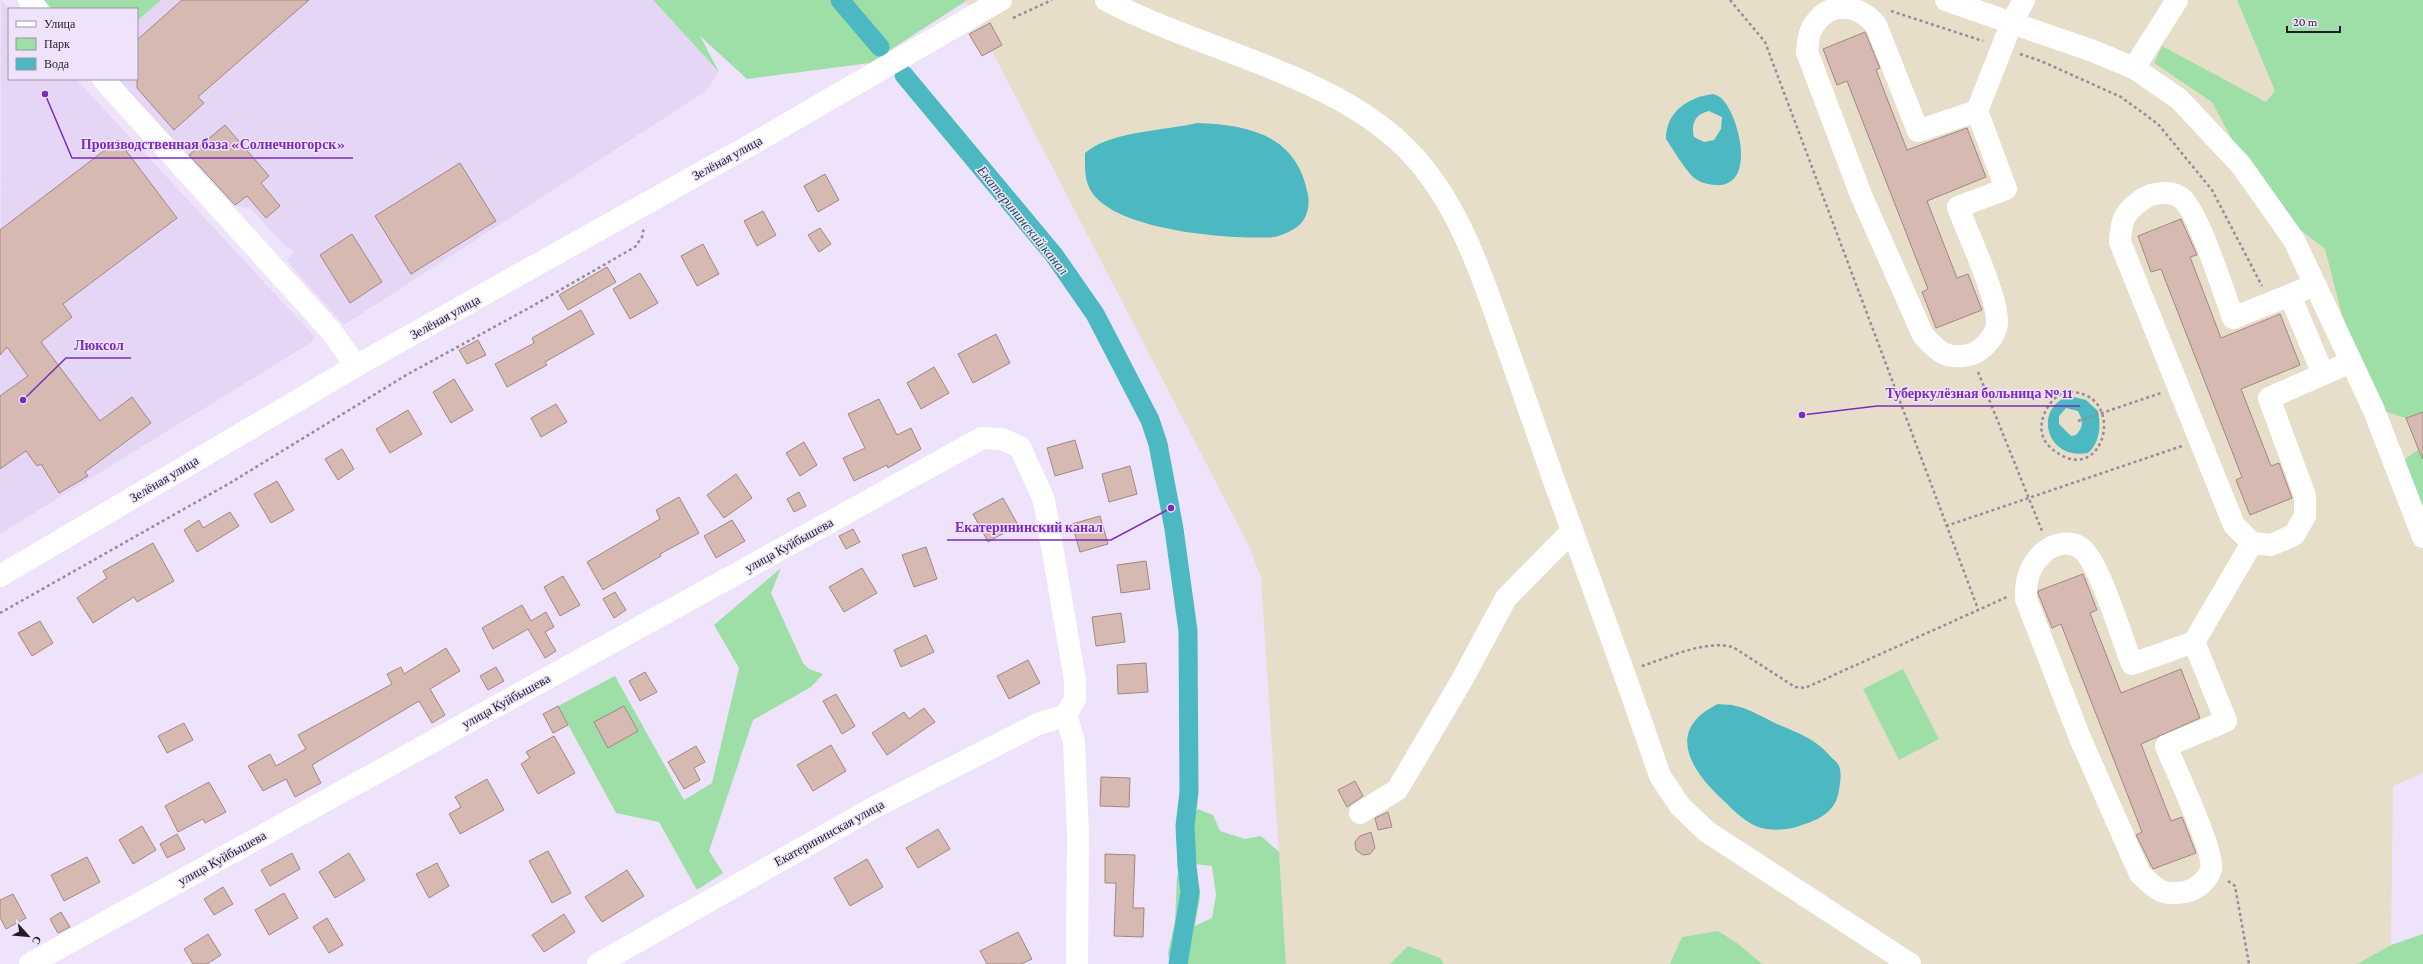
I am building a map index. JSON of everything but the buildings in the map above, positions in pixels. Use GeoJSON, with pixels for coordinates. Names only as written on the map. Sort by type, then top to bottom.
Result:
{"type":"FeatureCollection","features":[{"type":"Feature","properties":{"kind":"street"},"geometry":{"type":"LineString","coordinates":[[29,0],[36,8]]}},
{"type":"Feature","properties":{"kind":"street"},"geometry":{"type":"LineString","coordinates":[[1106,0],[1312,86],[1362,113],[1387,131],[1410,151],[1432,177],[1458,218],[1496,315],[1660,776],[1680,806],[1706,831],[1910,964]]}},
{"type":"Feature","properties":{"kind":"street"},"geometry":{"type":"LineString","coordinates":[[1946,0],[2012,22],[2134,68],[2179,99],[2241,165],[2294,240],[2373,408],[2423,537]]}},
{"type":"Feature","properties":{"kind":"street"},"geometry":{"type":"LineString","coordinates":[[1977,111],[1918,131],[1876,25],[1867,14],[1849,7],[1837,8],[1824,14],[1811,28],[1807,52],[1861,195],[1923,335],[1940,353],[1954,358],[1972,355],[1988,342],[1997,324],[1994,303],[1958,207],[2006,189],[1977,111],[2012,22],[2024,0]]}},
{"type":"Feature","properties":{"kind":"street"},"geometry":{"type":"LineString","coordinates":[[2134,68],[2177,0]]}},
{"type":"Feature","properties":{"kind":"street","name":"Зелёная улица"},"geometry":{"type":"LineString","coordinates":[[0,576],[356,366],[893,64],[1003,10]]}},
{"type":"Feature","properties":{"kind":"street"},"geometry":{"type":"LineString","coordinates":[[104,80],[332,331],[356,366]]}},
{"type":"Feature","properties":{"kind":"street"},"geometry":{"type":"LineString","coordinates":[[2315,285],[2233,318],[2194,216],[2181,198],[2165,192],[2147,196],[2132,206],[2121,222],[2120,242],[2234,525],[2252,543],[2271,545],[2294,535],[2305,516],[2305,496],[2268,398],[2351,362]]}},
{"type":"Feature","properties":{"kind":"street"},"geometry":{"type":"LineString","coordinates":[[2281,299],[2323,374]]}},
{"type":"Feature","properties":{"kind":"street","name":"улица Куйбышева"},"geometry":{"type":"LineString","coordinates":[[30,964],[982,438],[1002,439],[1020,447],[1044,500],[1075,680],[1075,699],[1066,715]]}},
{"type":"Feature","properties":{"kind":"street"},"geometry":{"type":"LineString","coordinates":[[1360,813],[1397,790],[1462,680],[1506,598],[1572,531]]}},
{"type":"Feature","properties":{"kind":"street"},"geometry":{"type":"LineString","coordinates":[[2194,642],[2226,722],[2166,746],[2208,849],[2211,868],[2203,883],[2188,892],[2172,894],[2157,890],[2140,874],[2080,738],[2026,599],[2025,582],[2035,560],[2049,548],[2064,543],[2082,548],[2093,563],[2132,664],[2194,642],[2252,543]]}},
{"type":"Feature","properties":{"kind":"street"},"geometry":{"type":"LineString","coordinates":[[1066,715],[1074,742],[1078,832],[1077,964]]}},
{"type":"Feature","properties":{"kind":"street","name":"Екатерининская улица"},"geometry":{"type":"LineString","coordinates":[[598,964],[873,808],[1038,724],[1066,715]]}},
{"type":"Feature","properties":{"kind":"path"},"geometry":{"type":"LineString","coordinates":[[1003,10],[1052,0]]}},
{"type":"Feature","properties":{"kind":"path"},"geometry":{"type":"LineString","coordinates":[[1730,0],[1764,42],[1978,609]]}},
{"type":"Feature","properties":{"kind":"path"},"geometry":{"type":"LineString","coordinates":[[1886,9],[2042,61],[2121,97],[2158,124],[2212,190],[2281,299]]}},
{"type":"Feature","properties":{"kind":"path"},"geometry":{"type":"LineString","coordinates":[[0,613],[230,483],[408,374],[529,308],[635,247],[642,237],[649,201]]}},
{"type":"Feature","properties":{"kind":"path"},"geometry":{"type":"LineString","coordinates":[[1972,355],[2027,499],[2049,548]]}},
{"type":"Feature","properties":{"kind":"path"},"geometry":{"type":"LineString","coordinates":[[2078,421],[2179,387]]}},
{"type":"Feature","properties":{"kind":"path"},"geometry":{"type":"LineString","coordinates":[[2072,392],[2086,394],[2097,401],[2102,413],[2104,431],[2101,443],[2097,451],[2086,459],[2068,460],[2047,444],[2042,431],[2042,419],[2047,407],[2058,395],[2072,392]]}},
{"type":"Feature","properties":{"kind":"path"},"geometry":{"type":"LineString","coordinates":[[1946,526],[2200,440]]}},
{"type":"Feature","properties":{"kind":"path"},"geometry":{"type":"LineString","coordinates":[[1624,672],[1704,646],[1722,644],[1733,647],[1795,687],[1805,688],[1978,609],[2026,589]]}},
{"type":"Feature","properties":{"kind":"path"},"geometry":{"type":"LineString","coordinates":[[2211,868],[2235,886],[2249,964]]}},
{"type":"Feature","properties":{"kind":"shaded area"},"geometry":{"type":"Polygon","coordinates":[[[1,0],[8,8],[8,80],[77,80],[314,336],[312,342],[0,534],[1,0]]]}},
{"type":"Feature","properties":{"kind":"shaded area"},"geometry":{"type":"Polygon","coordinates":[[[161,0],[653,0],[719,72],[706,91],[344,325],[287,261],[294,251],[285,246],[251,209],[235,205],[118,80],[138,80],[138,20],[161,0]]]}},
{"type":"Feature","properties":{"kind":"shaded area"},"geometry":{"type":"Polygon","coordinates":[[[965,0],[2237,0],[2275,91],[2423,282],[2423,773],[2393,786],[2391,945],[2357,964],[1286,964],[1261,578],[1250,548],[992,51],[982,56],[969,34],[982,26],[965,0]]]}},
{"type":"Feature","properties":{"kind":"green space"},"geometry":{"type":"Polygon","coordinates":[[[44,0],[161,0],[138,20],[138,8],[51,8],[44,0]]]}},
{"type":"Feature","properties":{"kind":"green space"},"geometry":{"type":"Polygon","coordinates":[[[653,0],[966,1],[870,63],[747,79],[700,36],[719,72],[653,0]]]}},
{"type":"Feature","properties":{"kind":"green space"},"geometry":{"type":"Polygon","coordinates":[[[2237,0],[2423,0],[2423,412],[2406,418],[2381,410],[2342,315],[2325,249],[2297,227],[2234,143],[2212,102],[2154,63],[2162,46],[2266,102],[2275,91],[2237,0]]]}},
{"type":"Feature","properties":{"kind":"green space"},"geometry":{"type":"Polygon","coordinates":[[[2423,446],[2423,515],[2401,462],[2423,446]]]}},
{"type":"Feature","properties":{"kind":"green space"},"geometry":{"type":"Polygon","coordinates":[[[781,568],[771,593],[803,663],[809,669],[823,674],[811,687],[753,720],[709,851],[723,873],[697,890],[659,822],[616,813],[558,706],[615,676],[684,800],[712,783],[739,668],[714,625],[781,568]]]}},
{"type":"Feature","properties":{"kind":"green space"},"geometry":{"type":"Polygon","coordinates":[[[1903,669],[1939,739],[1899,760],[1863,689],[1903,669]]]}},
{"type":"Feature","properties":{"kind":"green space"},"geometry":{"type":"Polygon","coordinates":[[[1198,809],[1213,815],[1220,831],[1245,839],[1261,836],[1279,852],[1286,964],[1170,964],[1168,953],[1175,921],[1177,876],[1187,866],[1198,880],[1200,887],[1195,926],[1212,918],[1216,895],[1212,866],[1194,864],[1189,855],[1192,838],[1189,821],[1198,809]]]}},
{"type":"Feature","properties":{"kind":"green space"},"geometry":{"type":"Polygon","coordinates":[[[1718,931],[1737,943],[1762,964],[1670,964],[1682,937],[1718,931]]]}},
{"type":"Feature","properties":{"kind":"green space"},"geometry":{"type":"Polygon","coordinates":[[[2423,934],[2423,964],[2357,964],[2391,945],[2423,934]]]}},
{"type":"Feature","properties":{"kind":"green space"},"geometry":{"type":"Polygon","coordinates":[[[1408,946],[1440,958],[1444,964],[1390,964],[1408,946]]]}},
{"type":"Feature","properties":{"kind":"water"},"geometry":{"type":"Polygon","coordinates":[[[1713,94],[1722,99],[1735,122],[1739,136],[1741,151],[1740,165],[1736,176],[1727,183],[1711,185],[1694,178],[1666,139],[1670,121],[1680,107],[1696,98],[1713,94]],[[1709,111],[1700,114],[1695,120],[1693,128],[1694,137],[1704,142],[1714,140],[1721,129],[1722,117],[1709,111]]]}},
{"type":"Feature","properties":{"kind":"water"},"geometry":{"type":"Polygon","coordinates":[[[1197,123],[1217,124],[1253,131],[1268,137],[1282,146],[1293,159],[1302,175],[1308,195],[1309,204],[1303,221],[1289,232],[1274,237],[1231,237],[1204,234],[1148,224],[1124,215],[1104,205],[1091,191],[1086,177],[1085,153],[1108,140],[1138,133],[1197,123]]]}},
{"type":"Feature","properties":{"kind":"water"},"geometry":{"type":"Polygon","coordinates":[[[2070,396],[2086,400],[2098,411],[2099,434],[2095,444],[2088,453],[2073,453],[2062,449],[2054,441],[2049,431],[2048,421],[2051,410],[2058,402],[2070,396]],[[2066,408],[2059,416],[2059,424],[2071,436],[2076,435],[2079,432],[2082,424],[2078,411],[2066,408]]]}},
{"type":"Feature","properties":{"kind":"water"},"geometry":{"type":"Polygon","coordinates":[[[1718,704],[1734,705],[1751,711],[1805,737],[1825,750],[1838,764],[1840,772],[1839,790],[1835,803],[1831,809],[1821,817],[1809,823],[1792,828],[1777,830],[1756,826],[1741,817],[1732,809],[1702,777],[1693,764],[1688,751],[1687,738],[1692,726],[1701,714],[1718,704]]]}},
{"type":"Feature","properties":{"kind":"waterway","name":"Екатерининский канал"},"geometry":{"type":"LineString","coordinates":[[840,0],[880,47]]}},
{"type":"Feature","properties":{"kind":"waterway","name":"Екатерининский канал"},"geometry":{"type":"LineString","coordinates":[[904,75],[1054,255],[1095,314],[1150,420],[1158,444],[1174,529],[1188,631],[1189,792],[1185,826],[1190,892],[1178,964]]}},
{"type":"Feature","properties":{"kind":"place","name":"Производственная база «Солнечногорск»"},"geometry":{"type":"Point","coordinates":[45,94]}},
{"type":"Feature","properties":{"kind":"place","name":"Люксол"},"geometry":{"type":"Point","coordinates":[23,400]}},
{"type":"Feature","properties":{"kind":"place","name":"Туберкулёзная больница № 11"},"geometry":{"type":"Point","coordinates":[1802,415]}},
{"type":"Feature","properties":{"kind":"place","name":"Екатерининский канал"},"geometry":{"type":"Point","coordinates":[1171,508]}}]}
